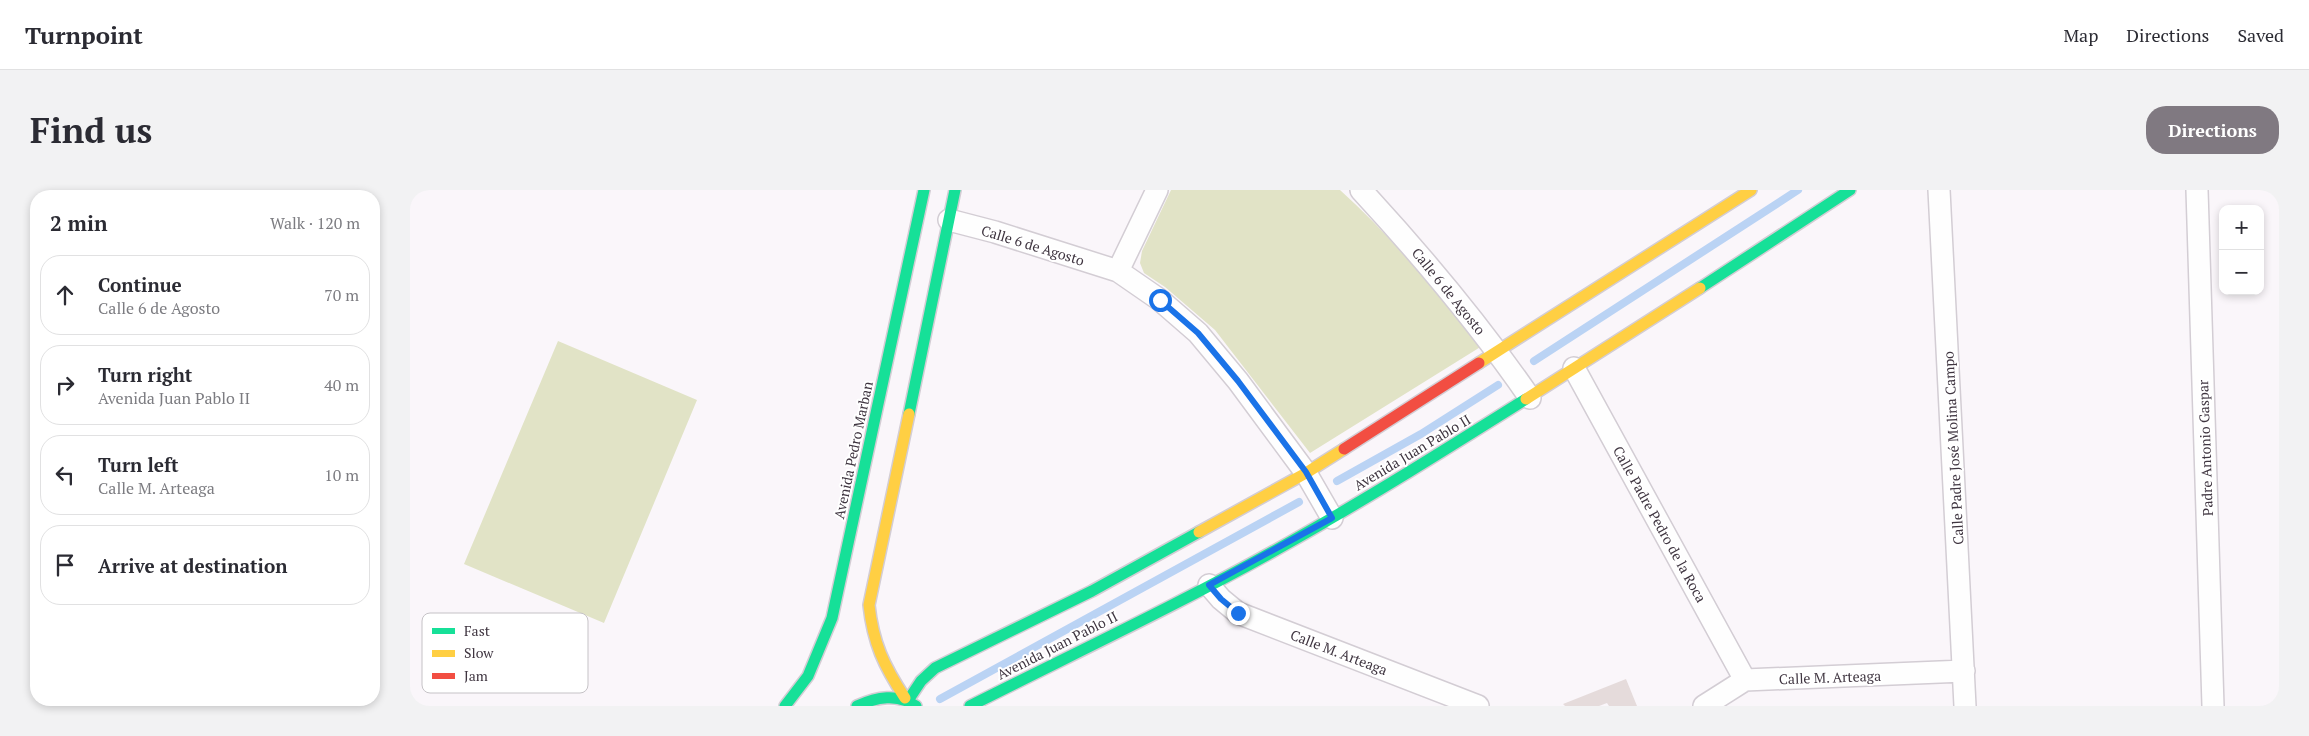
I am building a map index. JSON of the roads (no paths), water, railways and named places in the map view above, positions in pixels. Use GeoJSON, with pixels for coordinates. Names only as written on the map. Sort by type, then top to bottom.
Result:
{"type":"FeatureCollection","features":[{"type":"Feature","properties":{"kind":"street","name":"Avenida Pedro Marban"},"geometry":{"type":"LineString","coordinates":[[785,706],[798,694],[813,670],[832,618],[924,190]]}},
{"type":"Feature","properties":{"kind":"street"},"geometry":{"type":"LineString","coordinates":[[910,701],[878,655],[871,634],[869,605],[955,190]]}},
{"type":"Feature","properties":{"kind":"street"},"geometry":{"type":"LineString","coordinates":[[1118,271],[1157,190]]}},
{"type":"Feature","properties":{"kind":"street","name":"Calle 6 de Agosto"},"geometry":{"type":"LineString","coordinates":[[1361,190],[1424,259],[1497,351],[1530,398]]}},
{"type":"Feature","properties":{"kind":"street"},"geometry":{"type":"LineString","coordinates":[[910,701],[921,682],[936,668],[1092,591],[1306,472],[1751,190]]}},
{"type":"Feature","properties":{"kind":"street","name":"Avenida Juan Pablo II"},"geometry":{"type":"LineString","coordinates":[[970,706],[1209,585],[1332,518],[1530,398],[1850,190]]}},
{"type":"Feature","properties":{"kind":"street","name":"Calle Padre José Molina Campo"},"geometry":{"type":"LineString","coordinates":[[1939,190],[1965,706]]}},
{"type":"Feature","properties":{"kind":"street","name":"Padre Antonio Gaspar"},"geometry":{"type":"LineString","coordinates":[[2197,190],[2213,706]]}},
{"type":"Feature","properties":{"kind":"street","name":"Calle 6 de Agosto"},"geometry":{"type":"LineString","coordinates":[[949,220],[995,232],[1118,271],[1160,300],[1198,333],[1238,381],[1306,472],[1332,518]]}},
{"type":"Feature","properties":{"kind":"street","name":"Calle Padre Pedro de la Roca"},"geometry":{"type":"LineString","coordinates":[[1574,368],[1745,680]]}},
{"type":"Feature","properties":{"kind":"street","name":"Calle M. Arteaga"},"geometry":{"type":"LineString","coordinates":[[1209,585],[1221,599],[1238,613],[1478,706]]}},
{"type":"Feature","properties":{"kind":"street","name":"Calle M. Arteaga"},"geometry":{"type":"LineString","coordinates":[[1745,680],[1964,672]]}},
{"type":"Feature","properties":{"kind":"street"},"geometry":{"type":"LineString","coordinates":[[1704,706],[1745,680]]}},
{"type":"Feature","properties":{"kind":"street"},"geometry":{"type":"LineString","coordinates":[[857,706],[885,696],[910,701]]}},
{"type":"Feature","properties":{"kind":"waterway"},"geometry":{"type":"LineString","coordinates":[[1534,361],[1798,190]]}},
{"type":"Feature","properties":{"kind":"waterway"},"geometry":{"type":"LineString","coordinates":[[1337,481],[1421,434],[1498,385]]}},
{"type":"Feature","properties":{"kind":"waterway"},"geometry":{"type":"LineString","coordinates":[[940,699],[1299,502]]}}]}
